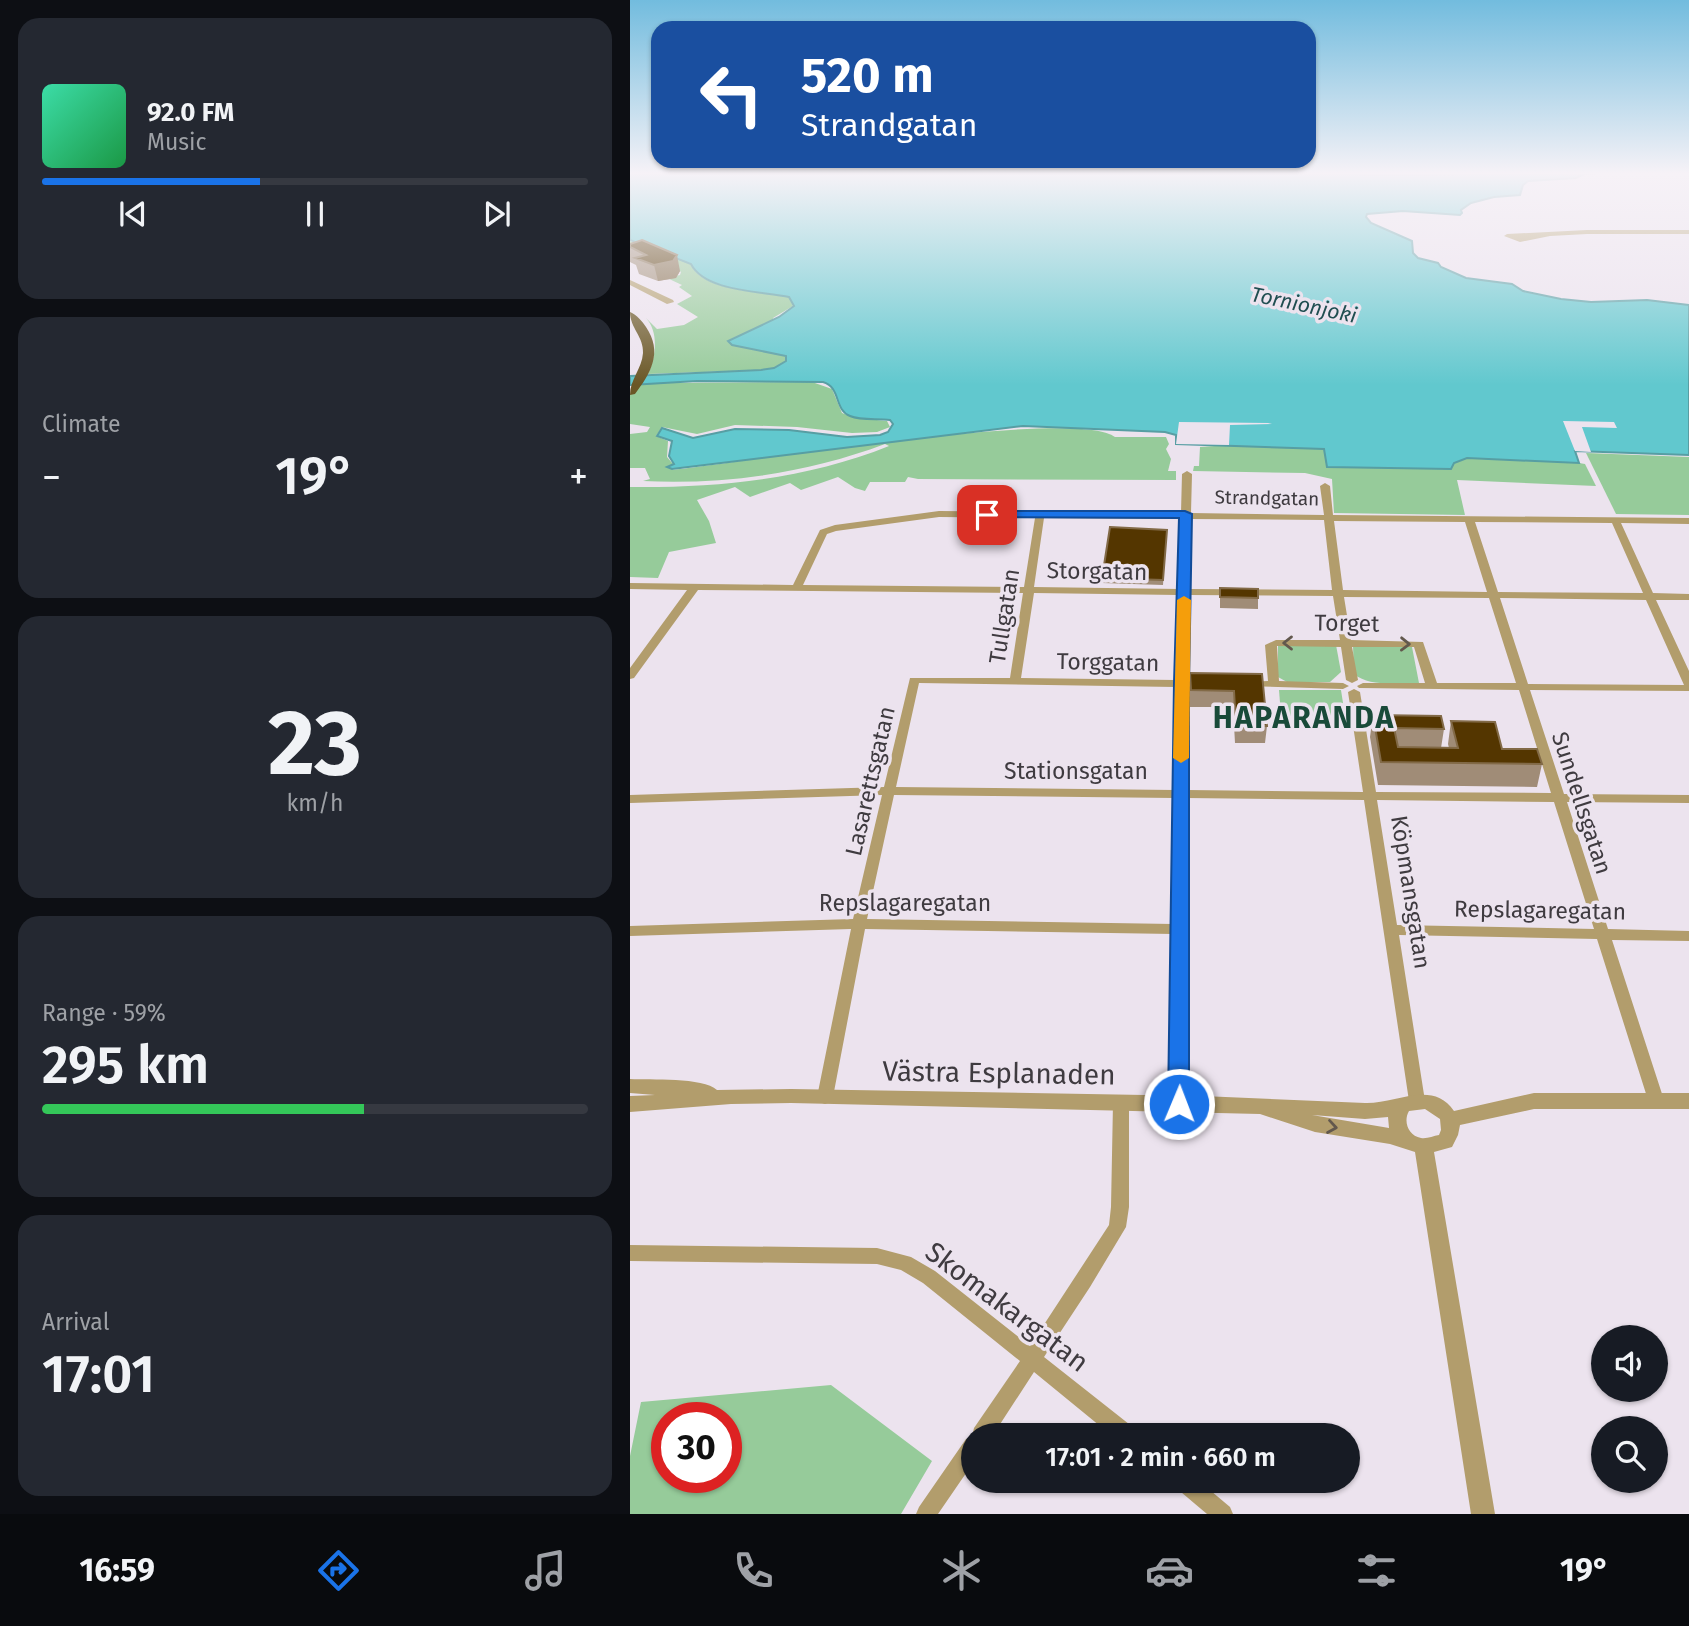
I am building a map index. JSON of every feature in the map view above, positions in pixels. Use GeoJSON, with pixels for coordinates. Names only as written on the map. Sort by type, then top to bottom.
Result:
{"type":"FeatureCollection","features":[{"type":"Feature","properties":{"kind":"highway"},"geometry":{"type":"LineString","coordinates":[[630,316],[646,333],[649,342],[630,391]]}},
{"type":"Feature","properties":{"kind":"highway"},"geometry":{"type":"LineString","coordinates":[[630,328],[639,350],[637,372]]}},
{"type":"Feature","properties":{"kind":"street"},"geometry":{"type":"LineString","coordinates":[[630,282],[670,302]]}},
{"type":"Feature","properties":{"kind":"street"},"geometry":{"type":"LineString","coordinates":[[1179,1104],[1181,683],[1187,474]]}},
{"type":"Feature","properties":{"kind":"street","name":"Köpmansgatan"},"geometry":{"type":"LineString","coordinates":[[1325,486],[1338,594],[1390,930],[1410,1104]]}},
{"type":"Feature","properties":{"kind":"street","name":"Strandgatan"},"geometry":{"type":"LineString","coordinates":[[797,587],[819,537],[830,529],[913,516],[1185,514],[1689,521]]}},
{"type":"Feature","properties":{"kind":"street","name":"Tullgatan"},"geometry":{"type":"LineString","coordinates":[[1015,682],[1040,515]]}},
{"type":"Feature","properties":{"kind":"street","name":"Sundellsgatan"},"geometry":{"type":"LineString","coordinates":[[1469,519],[1656,1100]]}},
{"type":"Feature","properties":{"kind":"street"},"geometry":{"type":"LineString","coordinates":[[1234,684],[1523,688],[1689,686],[1615,520]]}},
{"type":"Feature","properties":{"kind":"street","name":"Storgatan"},"geometry":{"type":"LineString","coordinates":[[630,586],[1689,597]]}},
{"type":"Feature","properties":{"kind":"street"},"geometry":{"type":"LineString","coordinates":[[630,676],[695,586]]}},
{"type":"Feature","properties":{"kind":"street","name":"Torget"},"geometry":{"type":"LineString","coordinates":[[1274,685],[1271,645],[1346,643],[1419,645],[1432,687]]}},
{"type":"Feature","properties":{"kind":"street","name":"Torggatan"},"geometry":{"type":"LineString","coordinates":[[914,680],[1221,684]]}},
{"type":"Feature","properties":{"kind":"street","name":"Lasarettsgatan"},"geometry":{"type":"LineString","coordinates":[[825,1097],[859,924],[914,680]]}},
{"type":"Feature","properties":{"kind":"street","name":"Stationsgatan"},"geometry":{"type":"LineString","coordinates":[[630,799],[890,791],[1689,799]]}},
{"type":"Feature","properties":{"kind":"street","name":"Repslagaregatan"},"geometry":{"type":"LineString","coordinates":[[630,931],[859,924],[1181,929]]}},
{"type":"Feature","properties":{"kind":"street","name":"Repslagaregatan"},"geometry":{"type":"LineString","coordinates":[[1390,930],[1689,936]]}},
{"type":"Feature","properties":{"kind":"street","name":"Västra Esplanaden"},"geometry":{"type":"LineString","coordinates":[[630,1086],[686,1088],[731,1097]]}},
{"type":"Feature","properties":{"kind":"street","name":"Västra Esplanaden"},"geometry":{"type":"LineString","coordinates":[[630,1104],[731,1097],[825,1097],[1378,1111],[1410,1104]]}},
{"type":"Feature","properties":{"kind":"street"},"geometry":{"type":"LineString","coordinates":[[1450,1120],[1524,1102],[1689,1101]]}},
{"type":"Feature","properties":{"kind":"street"},"geometry":{"type":"LineString","coordinates":[[989,1423],[1117,1227],[1120,1207],[1121,1103]]}},
{"type":"Feature","properties":{"kind":"street"},"geometry":{"type":"LineString","coordinates":[[1417,1144],[1445,1141],[1451,1130],[1450,1120],[1438,1106],[1410,1104],[1396,1118],[1396,1124],[1417,1144],[1483,1514]]}},
{"type":"Feature","properties":{"kind":"street","name":"Västra Esplanaden"},"geometry":{"type":"LineString","coordinates":[[1267,1109],[1315,1124],[1417,1144]]}},
{"type":"Feature","properties":{"kind":"street","name":"Skomakargatan"},"geometry":{"type":"LineString","coordinates":[[630,1253],[877,1256],[905,1263],[929,1278],[1112,1423]]}},
{"type":"Feature","properties":{"kind":"street"},"geometry":{"type":"LineString","coordinates":[[926,1514],[961,1463]]}},
{"type":"Feature","properties":{"kind":"street"},"geometry":{"type":"LineString","coordinates":[[1198,1493],[1223,1514]]}},
{"type":"Feature","properties":{"kind":"green space"},"geometry":{"type":"Polygon","coordinates":[[[630,244],[637,244],[691,264],[697,273],[719,285],[789,297],[793,306],[773,318],[774,322],[882,357],[761,370],[648,374],[655,345],[653,330],[646,318],[657,329],[684,325],[698,317],[677,304],[692,296],[679,287],[682,285],[667,278],[680,275],[681,272],[674,266],[679,264],[630,257],[630,244]]]}},
{"type":"Feature","properties":{"kind":"green space"},"geometry":{"type":"Polygon","coordinates":[[[812,382],[832,389],[842,413],[856,418],[887,421],[890,427],[877,432],[852,433],[797,427],[735,425],[697,434],[662,427],[656,436],[668,441],[667,457],[673,464],[668,467],[673,470],[976,432],[1088,430],[1115,437],[1166,437],[1169,444],[1166,449],[1171,459],[1168,471],[1176,471],[1176,480],[908,477],[905,482],[870,482],[865,491],[838,477],[801,490],[790,483],[750,497],[735,487],[697,500],[709,521],[716,543],[669,552],[658,578],[630,577],[630,487],[696,486],[794,474],[889,446],[885,444],[826,463],[766,475],[705,481],[643,481],[650,479],[645,468],[630,468],[630,434],[647,432],[650,427],[630,424],[630,395],[640,384],[812,382]]]}},
{"type":"Feature","properties":{"kind":"green space"},"geometry":{"type":"Polygon","coordinates":[[[1229,445],[1324,449],[1327,467],[1451,469],[1454,463],[1467,458],[1579,463],[1585,464],[1596,486],[1457,480],[1465,515],[1334,513],[1332,479],[1305,473],[1193,471],[1194,466],[1199,466],[1200,447],[1229,445]]]}},
{"type":"Feature","properties":{"kind":"green space"},"geometry":{"type":"Polygon","coordinates":[[[1586,453],[1689,457],[1689,515],[1616,514],[1586,453]]]}},
{"type":"Feature","properties":{"kind":"green space"},"geometry":{"type":"Polygon","coordinates":[[[1336,645],[1341,672],[1330,682],[1287,682],[1278,677],[1278,646],[1336,645]]]}},
{"type":"Feature","properties":{"kind":"green space"},"geometry":{"type":"Polygon","coordinates":[[[1353,646],[1412,647],[1419,683],[1377,683],[1361,678],[1354,674],[1353,646]]]}},
{"type":"Feature","properties":{"kind":"green space"},"geometry":{"type":"Polygon","coordinates":[[[1279,690],[1341,690],[1345,716],[1281,716],[1279,690]]]}},
{"type":"Feature","properties":{"kind":"green space"},"geometry":{"type":"Polygon","coordinates":[[[831,1385],[932,1461],[901,1514],[630,1514],[630,1456],[641,1402],[831,1385]]]}},
{"type":"Feature","properties":{"kind":"water","name":"Tornionjoki"},"geometry":{"type":"Polygon","coordinates":[[[639,244],[1412,244],[1413,253],[1418,258],[1438,263],[1441,267],[1466,278],[1512,284],[1523,291],[1591,302],[1647,300],[1689,305],[1689,455],[1575,451],[1579,463],[1467,458],[1454,463],[1451,469],[1327,467],[1324,449],[1176,444],[1176,435],[1165,432],[1023,426],[672,469],[667,467],[674,464],[669,456],[672,441],[657,436],[662,428],[693,438],[735,429],[789,430],[847,437],[880,435],[888,432],[893,424],[890,420],[860,418],[845,413],[833,389],[823,382],[697,381],[630,385],[630,376],[761,370],[774,368],[786,361],[786,356],[732,345],[728,341],[779,317],[794,306],[789,297],[721,285],[698,273],[691,264],[639,244]]]}},
{"type":"Feature","properties":{"kind":"pier"},"geometry":{"type":"Polygon","coordinates":[[[1563,421],[1614,422],[1617,428],[1582,427],[1591,452],[1575,451],[1563,421]]]}},
{"type":"Feature","properties":{"kind":"pier"},"geometry":{"type":"Polygon","coordinates":[[[1179,422],[1272,424],[1230,425],[1229,445],[1176,444],[1179,422]]]}},
{"type":"Feature","properties":{"kind":"building"},"geometry":{"type":"Polygon","coordinates":[[[630,244],[651,244],[677,255],[673,261],[654,265],[635,258],[646,255],[630,247],[630,244]]]}},
{"type":"Feature","properties":{"kind":"building"},"geometry":{"type":"Polygon","coordinates":[[[1110,527],[1167,530],[1163,580],[1102,578],[1110,527]]]}},
{"type":"Feature","properties":{"kind":"building"},"geometry":{"type":"Polygon","coordinates":[[[1220,588],[1258,589],[1258,598],[1220,597],[1220,588]]]}},
{"type":"Feature","properties":{"kind":"building"},"geometry":{"type":"Polygon","coordinates":[[[1190,673],[1262,674],[1267,726],[1236,726],[1234,691],[1191,690],[1190,673]]]}},
{"type":"Feature","properties":{"kind":"building"},"geometry":{"type":"Polygon","coordinates":[[[1373,715],[1441,716],[1444,729],[1394,728],[1398,747],[1458,748],[1451,721],[1495,722],[1502,749],[1537,749],[1542,764],[1381,762],[1373,715]]]}},
{"type":"Feature","properties":{"kind":"slow traffic"},"geometry":{"type":"LineString","coordinates":[[1181,758],[1184,600]]}},
{"type":"Feature","properties":{"kind":"district","name":"HAPARANDA"},"geometry":{"type":"Point","coordinates":[1304,718]}},
{"type":"Feature","properties":{"kind":"route"},"geometry":{"type":"LineString","coordinates":[[987,515],[1185,514],[1181,683],[1179,1104]]}}]}
